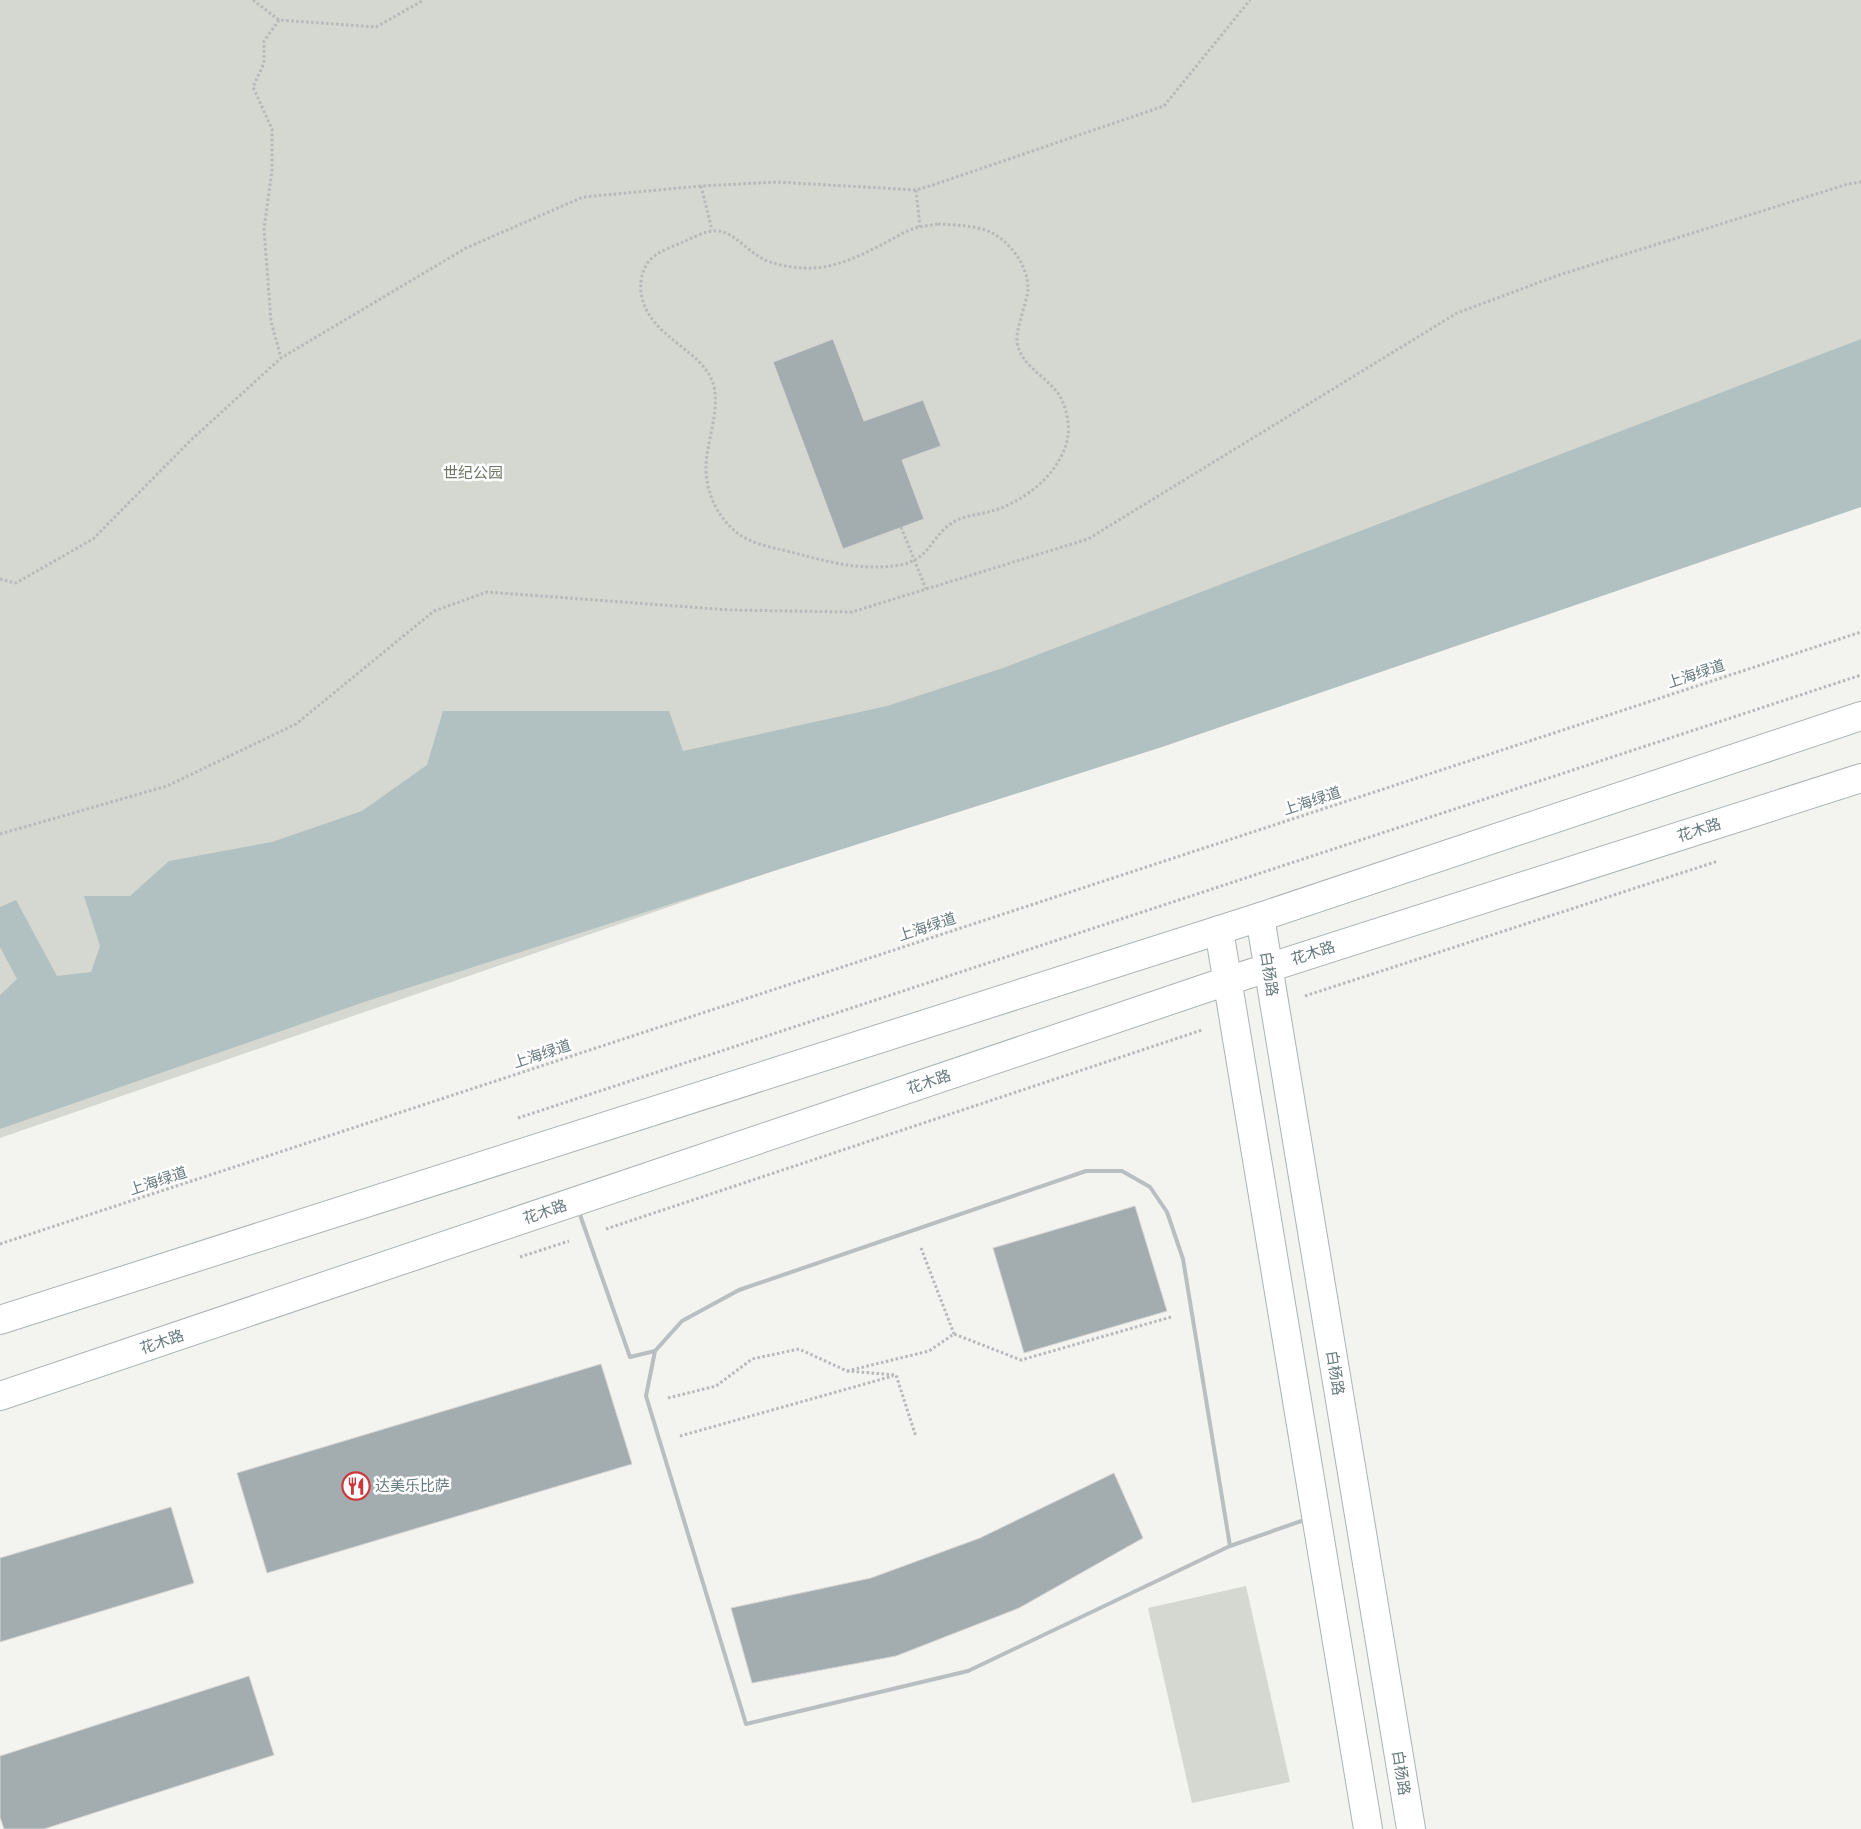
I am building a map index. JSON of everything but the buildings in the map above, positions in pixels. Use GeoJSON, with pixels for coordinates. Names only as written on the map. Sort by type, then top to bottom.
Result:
{"type":"FeatureCollection","features":[{"type":"Feature","properties":{"kind":"main road"},"geometry":{"type":"LineString","coordinates":[[0,1320],[1260,917],[1861,716]]}},
{"type":"Feature","properties":{"kind":"main road","name":"花木路"},"geometry":{"type":"LineString","coordinates":[[0,1396],[1227,981],[1861,778]]}},
{"type":"Feature","properties":{"kind":"main road","name":"白杨路"},"geometry":{"type":"LineString","coordinates":[[1260,917],[1411,1829]]}},
{"type":"Feature","properties":{"kind":"main road"},"geometry":{"type":"LineString","coordinates":[[1219,930],[1368,1829]]}},
{"type":"Feature","properties":{"kind":"lane"},"geometry":{"type":"LineString","coordinates":[[1230,1546],[1183,1259],[1167,1212],[1150,1187],[1122,1171],[1086,1171],[739,1290],[682,1321],[655,1351],[646,1396],[746,1724],[968,1671],[1230,1546],[1316,1516]]}},
{"type":"Feature","properties":{"kind":"lane"},"geometry":{"type":"LineString","coordinates":[[575,1202],[630,1357],[655,1351]]}},
{"type":"Feature","properties":{"kind":"path"},"geometry":{"type":"LineString","coordinates":[[253,0],[279,20],[376,27],[424,0]]}},
{"type":"Feature","properties":{"kind":"path"},"geometry":{"type":"LineString","coordinates":[[0,579],[16,583],[93,539],[191,440],[281,358],[466,248],[584,197],[701,186],[776,182],[916,190],[942,182],[1164,106],[1250,0]]}},
{"type":"Feature","properties":{"kind":"path"},"geometry":{"type":"LineString","coordinates":[[279,20],[264,41],[264,63],[253,87],[272,129],[272,170],[264,229],[271,321],[281,358]]}},
{"type":"Feature","properties":{"kind":"path"},"geometry":{"type":"LineString","coordinates":[[0,834],[166,786],[296,724],[434,611],[487,592],[730,610],[852,612],[1088,539],[1457,313],[1559,275],[1848,184],[1861,182]]}},
{"type":"Feature","properties":{"kind":"path"},"geometry":{"type":"LineString","coordinates":[[701,186],[712,230]]}},
{"type":"Feature","properties":{"kind":"path"},"geometry":{"type":"LineString","coordinates":[[916,190],[920,227]]}},
{"type":"Feature","properties":{"kind":"path"},"geometry":{"type":"LineString","coordinates":[[938,224],[967,226],[990,232],[1008,244],[1022,263],[1028,285],[1017,338],[1020,353],[1037,374],[1057,392],[1066,413],[1068,434],[1060,460],[1048,475],[1026,496],[991,511],[974,514],[952,523],[934,540],[920,558],[902,565],[876,567],[838,565],[768,546],[742,536],[721,518],[710,492],[704,470],[713,427],[715,398],[713,382],[701,365],[657,326],[648,311],[641,295],[640,280],[648,262],[660,252],[712,230],[725,232],[761,259],[804,268],[830,266],[854,258],[907,231],[920,227],[938,224]]}},
{"type":"Feature","properties":{"kind":"path"},"geometry":{"type":"LineString","coordinates":[[901,527],[926,590]]}},
{"type":"Feature","properties":{"kind":"path","name":"上海绿道"},"geometry":{"type":"LineString","coordinates":[[0,1244],[1861,632]]}},
{"type":"Feature","properties":{"kind":"path"},"geometry":{"type":"LineString","coordinates":[[509,1121],[1861,675]]}},
{"type":"Feature","properties":{"kind":"path"},"geometry":{"type":"LineString","coordinates":[[1274,1006],[1720,860]]}},
{"type":"Feature","properties":{"kind":"path"},"geometry":{"type":"LineString","coordinates":[[511,1260],[1233,1020]]}},
{"type":"Feature","properties":{"kind":"path"},"geometry":{"type":"LineString","coordinates":[[914,1230],[954,1334],[1021,1360],[1192,1311]]}},
{"type":"Feature","properties":{"kind":"path"},"geometry":{"type":"LineString","coordinates":[[847,1371],[929,1351],[954,1334]]}},
{"type":"Feature","properties":{"kind":"path"},"geometry":{"type":"LineString","coordinates":[[648,1403],[716,1386],[752,1359],[799,1349],[847,1371],[896,1375]]}},
{"type":"Feature","properties":{"kind":"path"},"geometry":{"type":"LineString","coordinates":[[896,1375],[916,1437]]}},
{"type":"Feature","properties":{"kind":"path"},"geometry":{"type":"LineString","coordinates":[[660,1442],[896,1375]]}},
{"type":"Feature","properties":{"kind":"green space","name":"世纪公园"},"geometry":{"type":"Polygon","coordinates":[[[0,0],[1861,0],[1861,495],[0,1138],[0,0]]]}},
{"type":"Feature","properties":{"kind":"green space"},"geometry":{"type":"Polygon","coordinates":[[[1246,1586],[1290,1782],[1192,1803],[1148,1608],[1246,1586]]]}},
{"type":"Feature","properties":{"kind":"shaded area"},"geometry":{"type":"Polygon","coordinates":[[[1861,339],[1861,507],[1162,747],[367,1001],[0,1129],[0,995],[17,979],[0,947],[0,907],[16,900],[57,976],[91,972],[100,946],[84,896],[130,896],[169,861],[272,842],[362,811],[427,765],[443,711],[669,711],[683,751],[887,706],[1003,668],[1861,339]]]}},
{"type":"Feature","properties":{"kind":"place","name":"达美乐比萨"},"geometry":{"type":"Point","coordinates":[356,1486]}}]}
